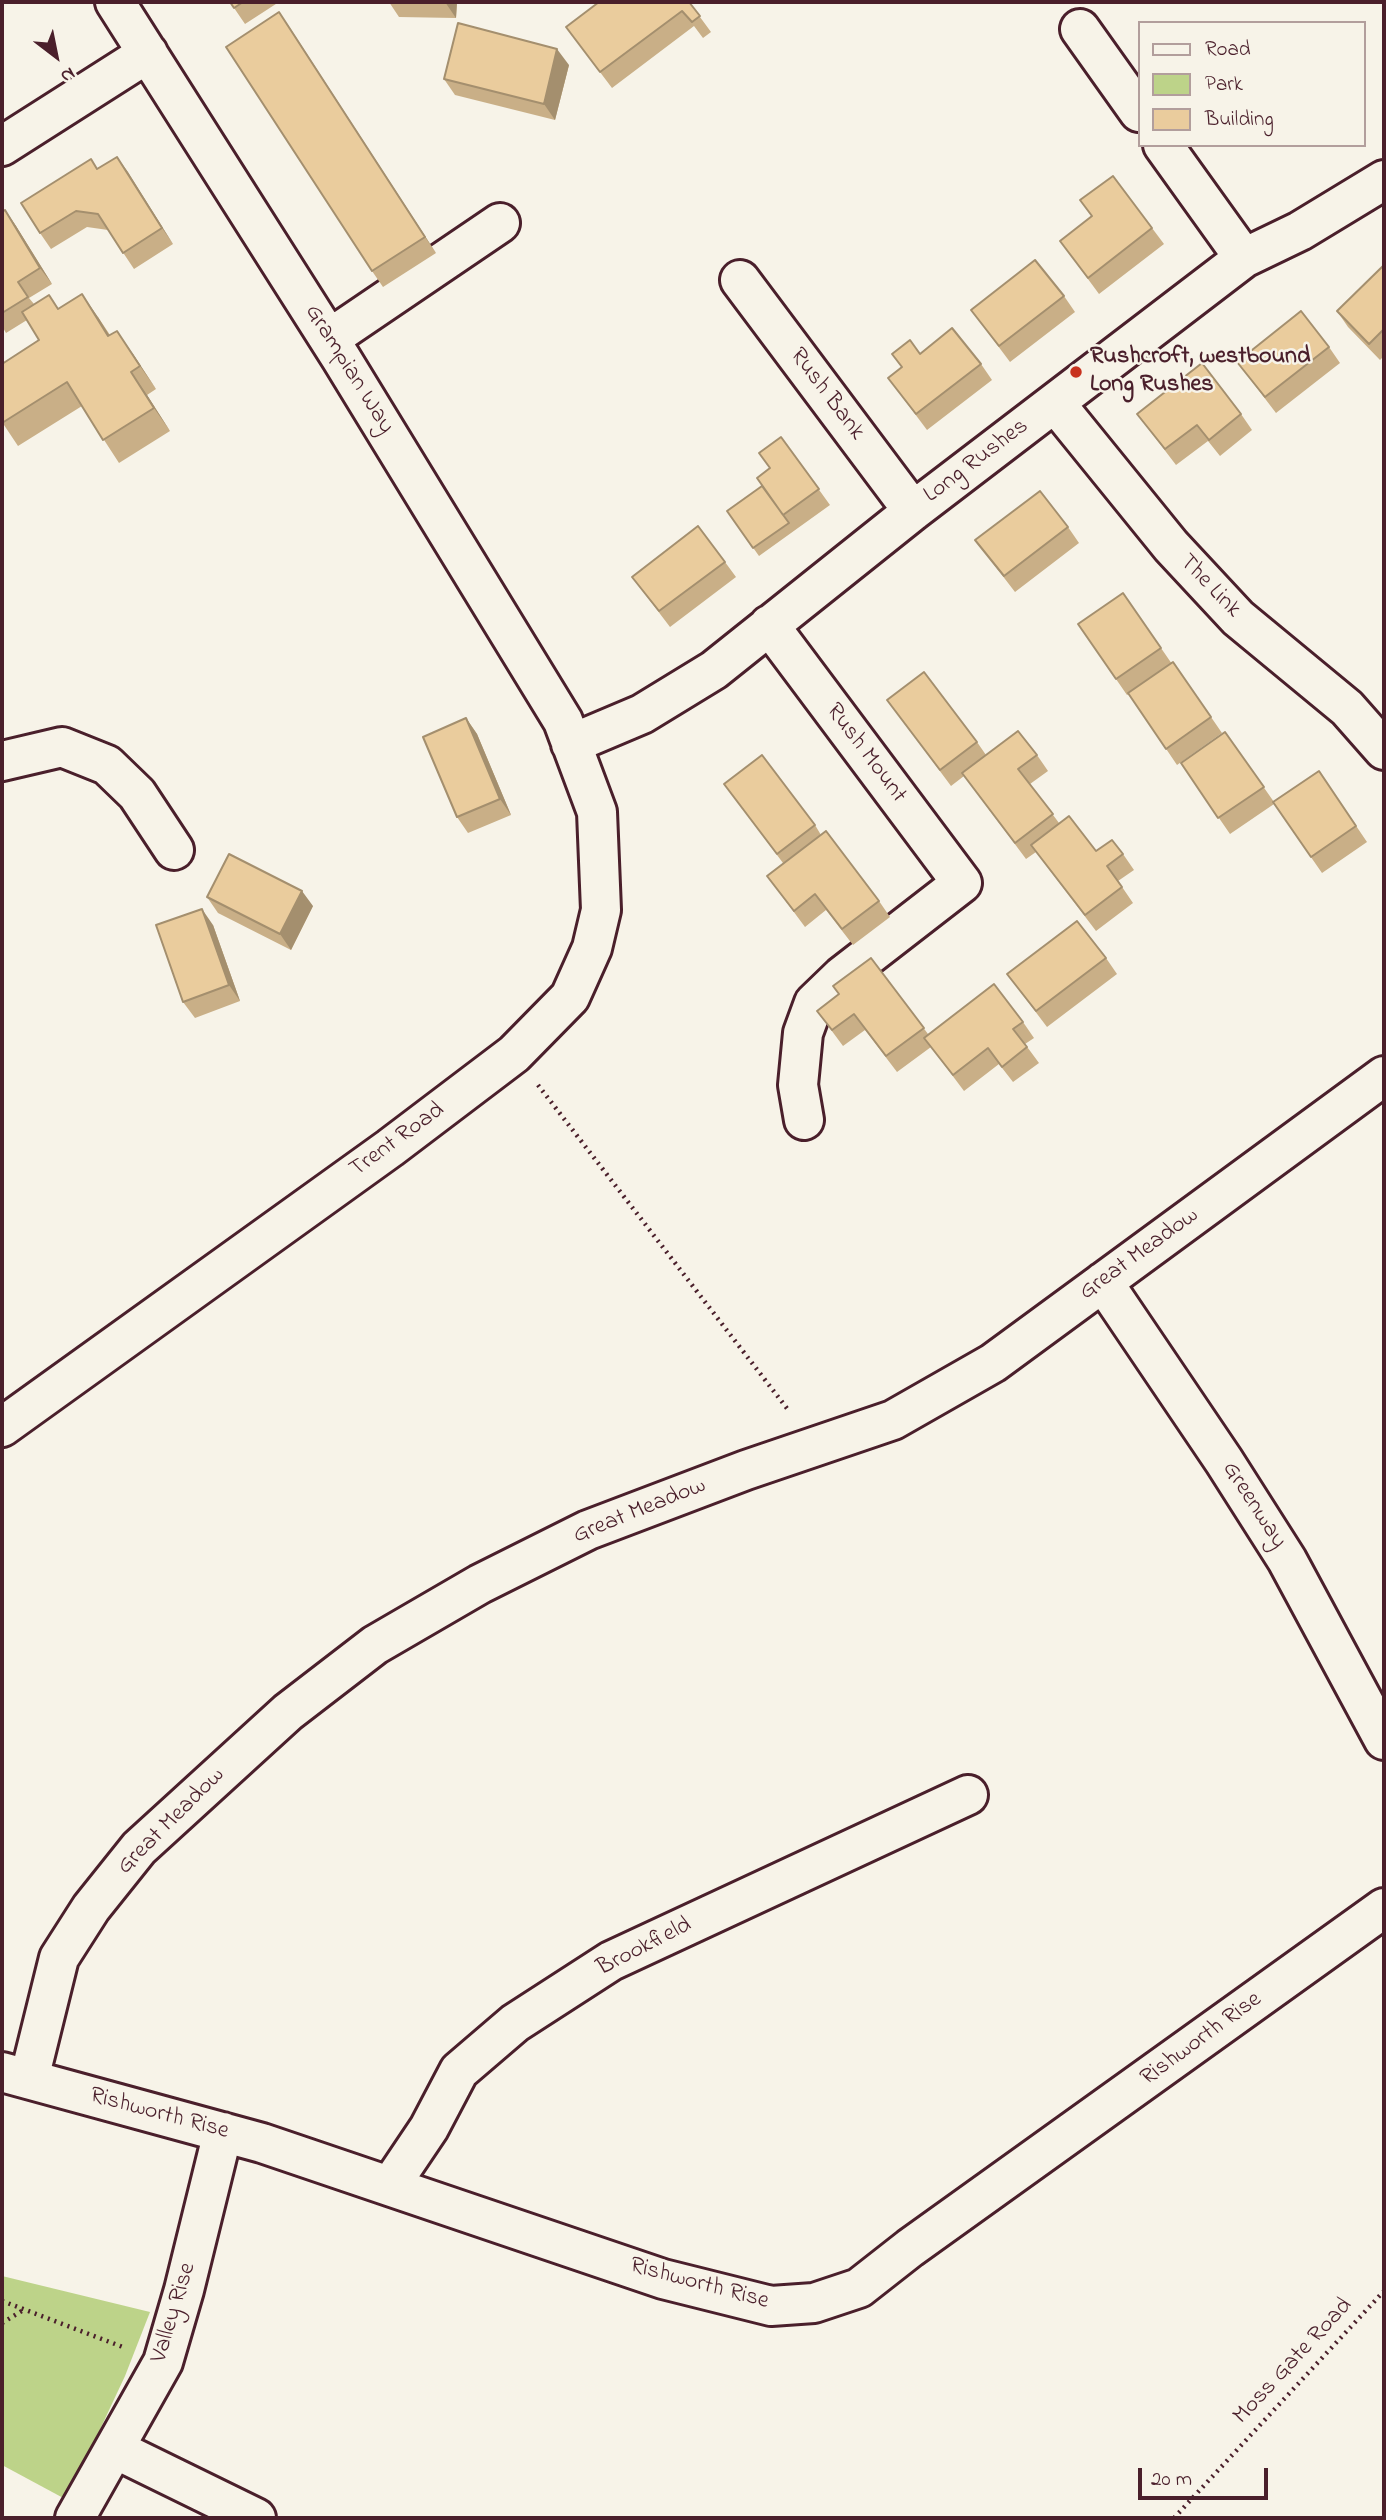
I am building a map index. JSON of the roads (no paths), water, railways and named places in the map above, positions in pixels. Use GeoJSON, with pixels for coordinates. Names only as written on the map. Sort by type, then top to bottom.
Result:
{"type":"FeatureCollection","features":[{"type":"Feature","properties":{"kind":"street","name":"Grampian Way"},"geometry":{"type":"LineString","coordinates":[[115,2],[494,605],[563,721],[571,744]]}},
{"type":"Feature","properties":{"kind":"street"},"geometry":{"type":"LineString","coordinates":[[1080,29],[1138,111]]}},
{"type":"Feature","properties":{"kind":"street"},"geometry":{"type":"LineString","coordinates":[[2,146],[148,53]]}},
{"type":"Feature","properties":{"kind":"street"},"geometry":{"type":"LineString","coordinates":[[1164,147],[1244,258]]}},
{"type":"Feature","properties":{"kind":"street","name":"Long Rushes"},"geometry":{"type":"LineString","coordinates":[[571,744],[642,714],[714,670],[913,510],[1244,258],[1300,231],[1384,180]]}},
{"type":"Feature","properties":{"kind":"street"},"geometry":{"type":"LineString","coordinates":[[329,339],[500,223]]}},
{"type":"Feature","properties":{"kind":"street","name":"Rush Bank"},"geometry":{"type":"LineString","coordinates":[[740,280],[913,510]]}},
{"type":"Feature","properties":{"kind":"street","name":"The Link"},"geometry":{"type":"LineString","coordinates":[[1055,403],[1171,547],[1238,618],[1347,708],[1384,751]]}},
{"type":"Feature","properties":{"kind":"street","name":"Rush Mount"},"geometry":{"type":"LineString","coordinates":[[769,625],[962,883],[842,976],[814,1003],[803,1033],[799,1085],[804,1120]]}},
{"type":"Feature","properties":{"kind":"street","name":"Trent Road"},"geometry":{"type":"LineString","coordinates":[[2,1427],[390,1148],[514,1054],[570,997],[592,948],[601,910],[597,812],[571,744]]}},
{"type":"Feature","properties":{"kind":"street"},"geometry":{"type":"LineString","coordinates":[[2,761],[62,747],[107,765],[136,794],[174,850]]}},
{"type":"Feature","properties":{"kind":"street","name":"Great Meadow"},"geometry":{"type":"LineString","coordinates":[[15,2076],[59,1958],[91,1908],[139,1848],[288,1712],[374,1645],[480,1584],[587,1530],[893,1420],[993,1363],[1384,1076]]}},
{"type":"Feature","properties":{"kind":"street","name":"Greenway"},"geometry":{"type":"LineString","coordinates":[[1103,1282],[1224,1461],[1287,1560],[1384,1740]]}},
{"type":"Feature","properties":{"kind":"street","name":"Brookfield"},"geometry":{"type":"LineString","coordinates":[[390,2186],[429,2128],[459,2071],[514,2023],[611,1961],[968,1795]]}},
{"type":"Feature","properties":{"kind":"street","name":"Rishworth Rise"},"geometry":{"type":"LineString","coordinates":[[15,2076],[262,2143],[663,2279],[771,2306],[814,2303],[859,2288],[910,2248],[1384,1908]]}},
{"type":"Feature","properties":{"kind":"street","name":"Valley Rise"},"geometry":{"type":"LineString","coordinates":[[75,2518],[163,2362],[184,2290],[223,2132]]}},
{"type":"Feature","properties":{"kind":"street"},"geometry":{"type":"LineString","coordinates":[[115,2449],[256,2518]]}},
{"type":"Feature","properties":{"kind":"place","name":"Rushcroft, westbound Long Rushes"},"geometry":{"type":"Point","coordinates":[1076,372]}}]}
